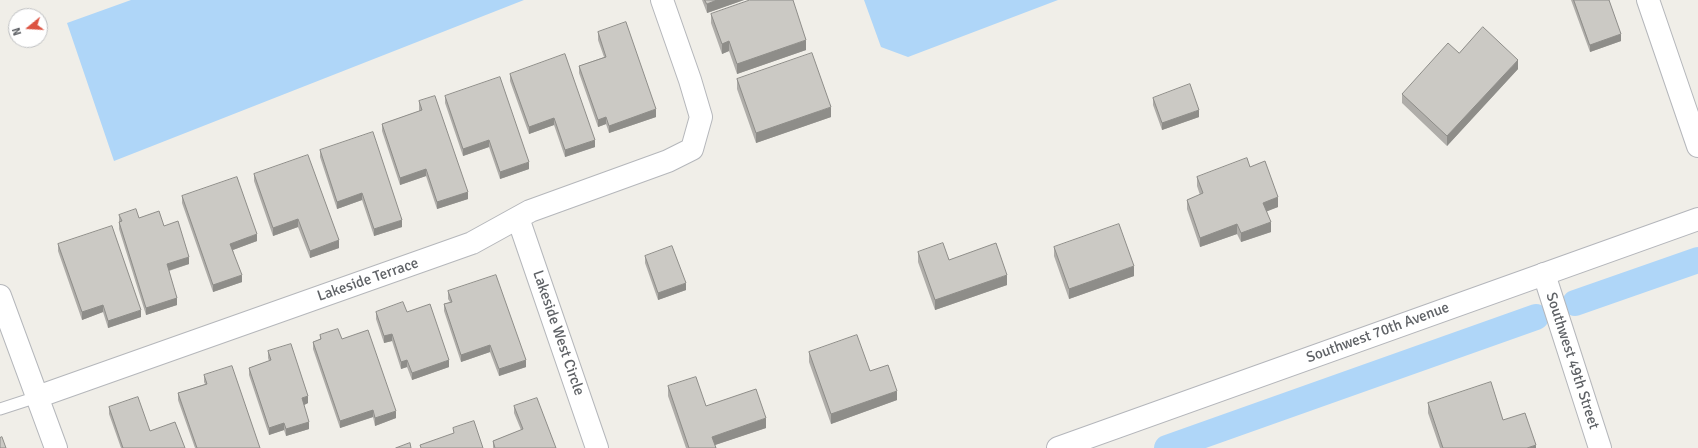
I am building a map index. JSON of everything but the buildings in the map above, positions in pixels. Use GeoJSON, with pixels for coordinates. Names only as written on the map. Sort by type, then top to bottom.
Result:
{"type":"FeatureCollection","features":[{"type":"Feature","properties":{"kind":"street","name":"Lakeside Terrace"},"geometry":{"type":"LineString","coordinates":[[37,397],[472,243],[530,211],[668,161],[692,149],[701,117],[690,80],[662,0]]}},
{"type":"Feature","properties":{"kind":"street"},"geometry":{"type":"LineString","coordinates":[[1648,0],[1698,146]]}},
{"type":"Feature","properties":{"kind":"street","name":"Lakeside West Circle"},"geometry":{"type":"LineString","coordinates":[[518,218],[597,448]]}},
{"type":"Feature","properties":{"kind":"street","name":"Southwest 70th Avenue"},"geometry":{"type":"LineString","coordinates":[[1058,448],[1698,219]]}},
{"type":"Feature","properties":{"kind":"street","name":"Southwest 49th Street"},"geometry":{"type":"LineString","coordinates":[[1544,274],[1600,448]]}},
{"type":"Feature","properties":{"kind":"street"},"geometry":{"type":"LineString","coordinates":[[0,296],[56,448]]}},
{"type":"Feature","properties":{"kind":"lane"},"geometry":{"type":"LineString","coordinates":[[0,409],[37,397]]}},
{"type":"Feature","properties":{"kind":"water"},"geometry":{"type":"Polygon","coordinates":[[[131,0],[524,0],[114,161],[67,23],[131,0]]]}},
{"type":"Feature","properties":{"kind":"water"},"geometry":{"type":"Polygon","coordinates":[[[864,0],[1058,0],[908,57],[881,47],[864,0]]]}},
{"type":"Feature","properties":{"kind":"waterway"},"geometry":{"type":"LineString","coordinates":[[1575,303],[1698,260]]}},
{"type":"Feature","properties":{"kind":"waterway"},"geometry":{"type":"LineString","coordinates":[[1167,448],[1536,317]]}}]}
